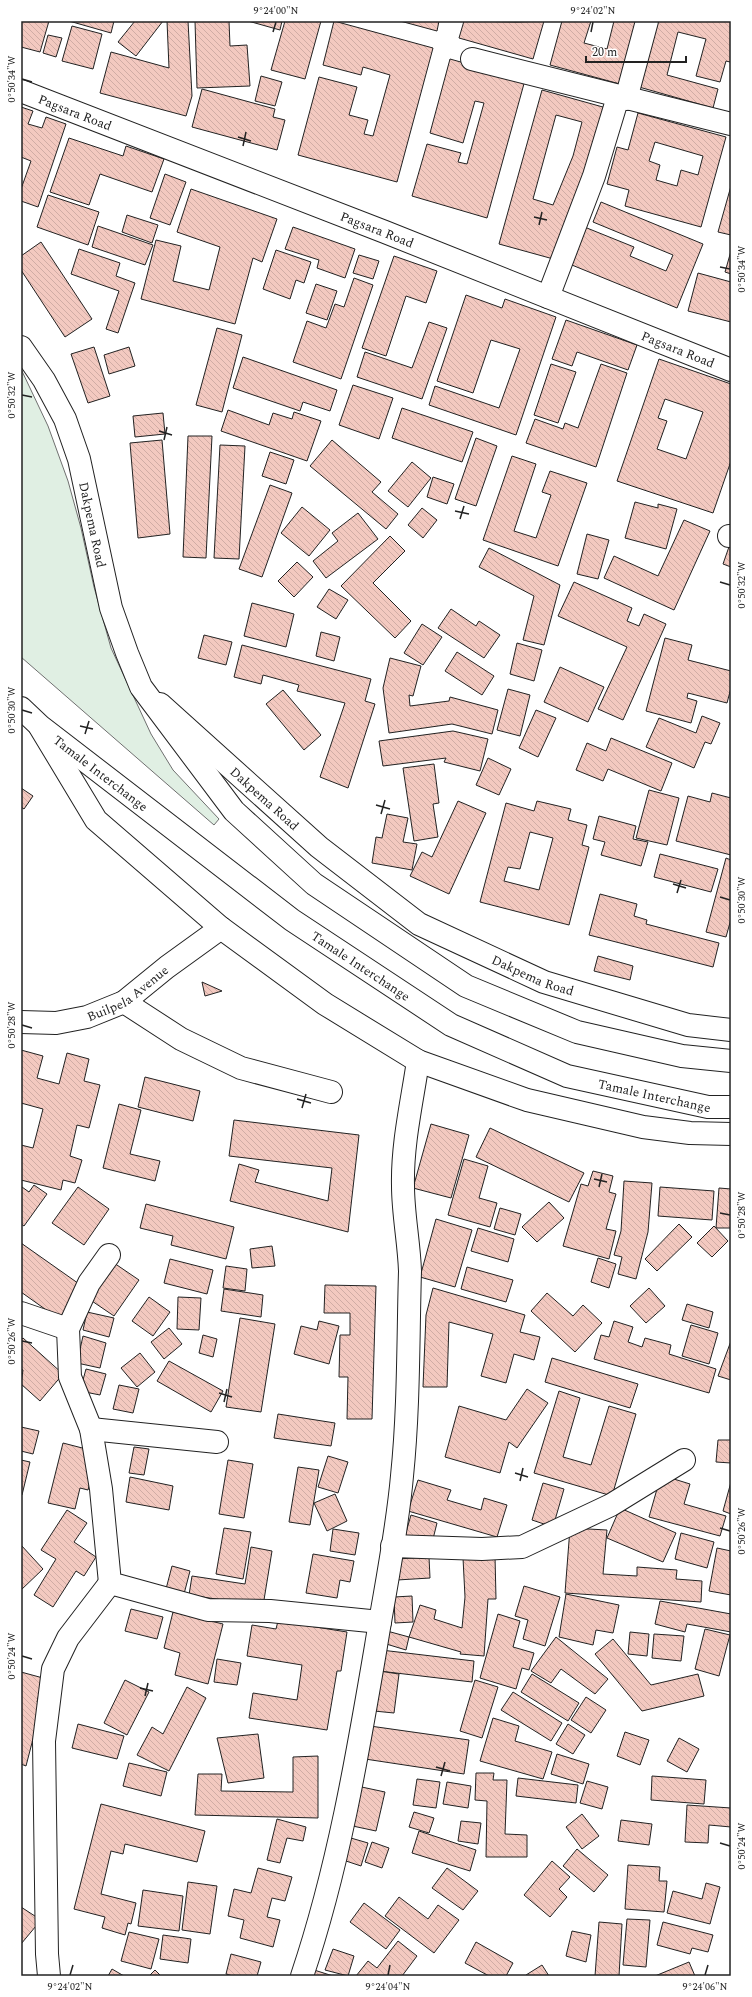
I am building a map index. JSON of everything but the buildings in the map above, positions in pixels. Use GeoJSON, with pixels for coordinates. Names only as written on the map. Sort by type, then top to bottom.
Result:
{"type":"FeatureCollection","features":[{"type":"Feature","properties":{"kind":"main road"},"geometry":{"type":"LineString","coordinates":[[548,297],[622,98],[647,21]]}},
{"type":"Feature","properties":{"kind":"main road"},"geometry":{"type":"LineString","coordinates":[[472,59],[622,98],[731,124]]}},
{"type":"Feature","properties":{"kind":"main road","name":"Pagsara Road"},"geometry":{"type":"LineString","coordinates":[[21,91],[731,370]]}},
{"type":"Feature","properties":{"kind":"main road","name":"Dakpema Road"},"geometry":{"type":"LineString","coordinates":[[21,347],[44,380],[65,419],[79,459],[111,608],[127,653],[142,688],[319,847],[419,924],[544,982],[688,1025],[731,1030]]}},
{"type":"Feature","properties":{"kind":"main road"},"geometry":{"type":"LineString","coordinates":[[142,688],[239,816],[314,884],[466,986],[577,1032],[682,1056],[731,1061]]}},
{"type":"Feature","properties":{"kind":"main road"},"geometry":{"type":"LineString","coordinates":[[21,708],[40,726],[96,820],[221,928],[325,1004],[418,1061],[527,1100],[643,1127],[690,1134],[731,1134]]}},
{"type":"Feature","properties":{"kind":"main road","name":"Tamale Interchange"},"geometry":{"type":"LineString","coordinates":[[40,726],[292,920],[451,1025],[567,1076],[708,1107],[731,1107]]}},
{"type":"Feature","properties":{"kind":"main road","name":"Builpela Avenue"},"geometry":{"type":"LineString","coordinates":[[21,1022],[56,1023],[87,1017],[124,1002],[166,967],[221,928]]}},
{"type":"Feature","properties":{"kind":"main road"},"geometry":{"type":"LineString","coordinates":[[124,1002],[181,1039],[241,1068],[331,1092]]}},
{"type":"Feature","properties":{"kind":"main road"},"geometry":{"type":"LineString","coordinates":[[302,1976],[321,1915],[346,1816],[359,1749],[400,1503],[405,1433],[410,1271],[409,1242],[403,1187],[404,1162],[418,1061]]}},
{"type":"Feature","properties":{"kind":"main road"},"geometry":{"type":"LineString","coordinates":[[49,1976],[47,1954],[44,1740],[53,1669],[68,1638],[110,1583],[101,1489],[91,1429],[70,1377],[68,1329],[90,1283],[109,1255]]}},
{"type":"Feature","properties":{"kind":"main road"},"geometry":{"type":"LineString","coordinates":[[21,1313],[68,1329]]}},
{"type":"Feature","properties":{"kind":"main road"},"geometry":{"type":"LineString","coordinates":[[91,1429],[217,1442]]}},
{"type":"Feature","properties":{"kind":"main road"},"geometry":{"type":"LineString","coordinates":[[392,1546],[482,1549],[522,1547],[611,1505],[684,1460]]}},
{"type":"Feature","properties":{"kind":"main road"},"geometry":{"type":"LineString","coordinates":[[110,1583],[208,1610],[270,1611],[380,1622]]}},
{"type":"Feature","properties":{"kind":"green space"},"geometry":{"type":"Polygon","coordinates":[[[21,369],[48,426],[68,481],[81,528],[94,587],[111,648],[151,734],[173,770],[219,819],[214,825],[21,657],[21,369]]]}}]}
